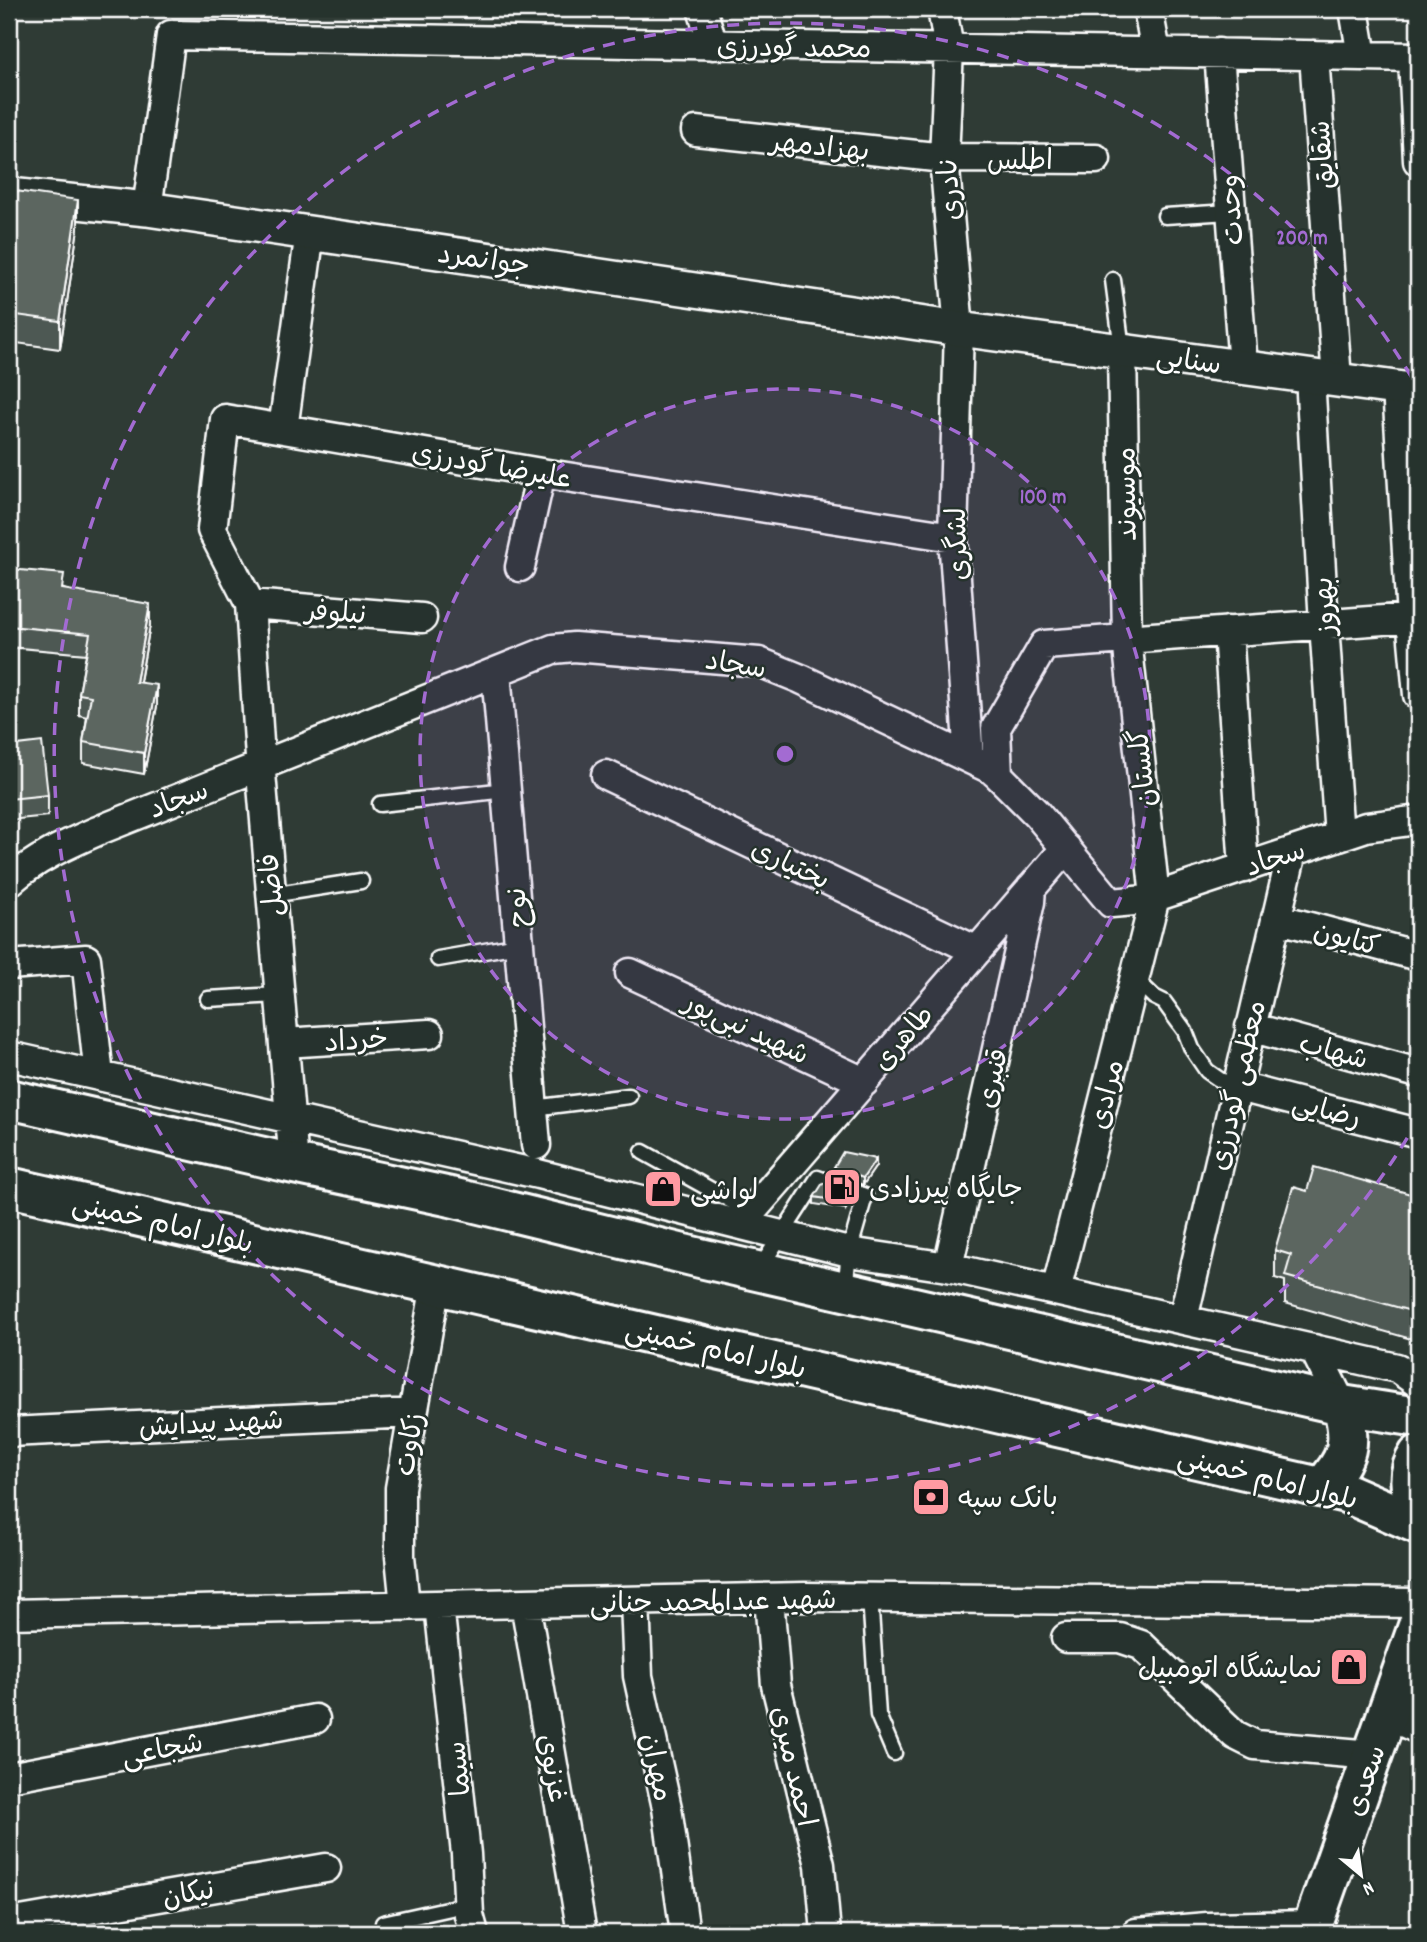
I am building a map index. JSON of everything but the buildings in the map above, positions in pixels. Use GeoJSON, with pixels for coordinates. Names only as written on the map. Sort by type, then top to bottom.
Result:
{"type":"FeatureCollection","features":[{"type":"Feature","properties":{"kind":"main road"},"geometry":{"type":"LineString","coordinates":[[9,1099],[451,1198],[1342,1405],[1418,1417]]}},
{"type":"Feature","properties":{"kind":"main road","name":"بلوار امام خمینی"},"geometry":{"type":"LineString","coordinates":[[9,1186],[1322,1487],[1346,1493],[1418,1524]]}},
{"type":"Feature","properties":{"kind":"main road"},"geometry":{"type":"LineString","coordinates":[[1322,1487],[1340,1467],[1347,1446],[1347,1428],[1342,1405]]}},
{"type":"Feature","properties":{"kind":"main road"},"geometry":{"type":"LineString","coordinates":[[1418,1455],[1410,1479],[1412,1498],[1418,1513]]}},
{"type":"Feature","properties":{"kind":"main road","name":"سعدی"},"geometry":{"type":"LineString","coordinates":[[1311,1929],[1373,1755],[1403,1722],[1418,1626]]}},
{"type":"Feature","properties":{"kind":"street"},"geometry":{"type":"LineString","coordinates":[[702,9],[713,44]]}},
{"type":"Feature","properties":{"kind":"street","name":"نادری"},"geometry":{"type":"LineString","coordinates":[[942,9],[949,49],[944,158],[959,329]]}},
{"type":"Feature","properties":{"kind":"street"},"geometry":{"type":"LineString","coordinates":[[1148,9],[1156,52]]}},
{"type":"Feature","properties":{"kind":"street"},"geometry":{"type":"LineString","coordinates":[[1354,9],[1362,56]]}},
{"type":"Feature","properties":{"kind":"street","name":"محمد گودرزی"},"geometry":{"type":"LineString","coordinates":[[147,209],[171,35],[1416,57]]}},
{"type":"Feature","properties":{"kind":"street","name":"وحدت"},"geometry":{"type":"LineString","coordinates":[[1219,53],[1243,366]]}},
{"type":"Feature","properties":{"kind":"street","name":"شقایق"},"geometry":{"type":"LineString","coordinates":[[1314,55],[1324,378]]}},
{"type":"Feature","properties":{"kind":"street"},"geometry":{"type":"LineString","coordinates":[[1416,57],[1418,161]]}},
{"type":"Feature","properties":{"kind":"street","name":"بهزادمهر"},"geometry":{"type":"LineString","coordinates":[[696,131],[944,158]]}},
{"type":"Feature","properties":{"kind":"street","name":"اطلس"},"geometry":{"type":"LineString","coordinates":[[944,158],[1096,159]]}},
{"type":"Feature","properties":{"kind":"street","name":"جوانمرد"},"geometry":{"type":"LineString","coordinates":[[9,195],[147,209],[959,329]]}},
{"type":"Feature","properties":{"kind":"street"},"geometry":{"type":"LineString","coordinates":[[283,429],[310,232]]}},
{"type":"Feature","properties":{"kind":"street","name":"سنایی"},"geometry":{"type":"LineString","coordinates":[[959,329],[1122,349],[1408,390]]}},
{"type":"Feature","properties":{"kind":"street","name":"لشگری"},"geometry":{"type":"LineString","coordinates":[[959,329],[953,537],[969,758]]}},
{"type":"Feature","properties":{"kind":"street","name":"موسیوند"},"geometry":{"type":"LineString","coordinates":[[1122,349],[1127,639]]}},
{"type":"Feature","properties":{"kind":"street","name":"بهروز"},"geometry":{"type":"LineString","coordinates":[[1324,378],[1324,624],[1339,836]]}},
{"type":"Feature","properties":{"kind":"street"},"geometry":{"type":"LineString","coordinates":[[1408,390],[1411,618],[1418,695]]}},
{"type":"Feature","properties":{"kind":"street","name":"علیرضا گودرزی"},"geometry":{"type":"LineString","coordinates":[[250,604],[212,530],[225,419],[541,473],[953,537]]}},
{"type":"Feature","properties":{"kind":"street"},"geometry":{"type":"LineString","coordinates":[[520,567],[541,473]]}},
{"type":"Feature","properties":{"kind":"street","name":"نیلوفر"},"geometry":{"type":"LineString","coordinates":[[250,604],[422,618]]}},
{"type":"Feature","properties":{"kind":"street","name":"فاضل"},"geometry":{"type":"LineString","coordinates":[[250,604],[260,765],[294,1164]]}},
{"type":"Feature","properties":{"kind":"street"},"geometry":{"type":"LineString","coordinates":[[998,775],[996,728],[1044,645],[1411,618]]}},
{"type":"Feature","properties":{"kind":"street"},"geometry":{"type":"LineString","coordinates":[[1228,631],[1244,868]]}},
{"type":"Feature","properties":{"kind":"street","name":"گلستان"},"geometry":{"type":"LineString","coordinates":[[1127,639],[1155,897]]}},
{"type":"Feature","properties":{"kind":"street","name":"سجاد"},"geometry":{"type":"LineString","coordinates":[[9,882],[32,863],[56,849],[553,649],[574,647],[759,662],[802,679],[969,758],[998,775],[1018,793],[1111,903],[1146,900],[1366,827],[1418,820]]}},
{"type":"Feature","properties":{"kind":"street","name":"نوح"},"geometry":{"type":"LineString","coordinates":[[496,672],[536,1145]]}},
{"type":"Feature","properties":{"kind":"street","name":"بختیاری"},"geometry":{"type":"LineString","coordinates":[[606,775],[977,951]]}},
{"type":"Feature","properties":{"kind":"street","name":"طاهری"},"geometry":{"type":"LineString","coordinates":[[744,1218],[1066,848]]}},
{"type":"Feature","properties":{"kind":"street","name":"معظمی گودرزی"},"geometry":{"type":"LineString","coordinates":[[1182,1319],[1292,852]]}},
{"type":"Feature","properties":{"kind":"street","name":"قنبری"},"geometry":{"type":"LineString","coordinates":[[948,1267],[1031,888]]}},
{"type":"Feature","properties":{"kind":"street","name":"مرادی"},"geometry":{"type":"LineString","coordinates":[[1056,1291],[1155,897]]}},
{"type":"Feature","properties":{"kind":"street","name":"کتایون"},"geometry":{"type":"LineString","coordinates":[[1276,918],[1418,956]]}},
{"type":"Feature","properties":{"kind":"street"},"geometry":{"type":"LineString","coordinates":[[9,965],[86,959],[99,1076]]}},
{"type":"Feature","properties":{"kind":"street","name":"شهید نبی‌پور"},"geometry":{"type":"LineString","coordinates":[[630,972],[864,1082]]}},
{"type":"Feature","properties":{"kind":"street","name":"شهاب"},"geometry":{"type":"LineString","coordinates":[[1250,1027],[1418,1073]]}},
{"type":"Feature","properties":{"kind":"street","name":"خرداد"},"geometry":{"type":"LineString","coordinates":[[284,1043],[429,1034]]}},
{"type":"Feature","properties":{"kind":"street"},"geometry":{"type":"LineString","coordinates":[[9,1056],[744,1218],[781,1235],[849,1252],[948,1267],[1397,1368],[1418,1383]]}},
{"type":"Feature","properties":{"kind":"street","name":"رضایی"},"geometry":{"type":"LineString","coordinates":[[1236,1086],[1418,1133]]}},
{"type":"Feature","properties":{"kind":"street"},"geometry":{"type":"LineString","coordinates":[[451,1198],[464,1158]]}},
{"type":"Feature","properties":{"kind":"street","name":"زکاوت"},"geometry":{"type":"LineString","coordinates":[[405,1606],[400,1556],[400,1488],[436,1284]]}},
{"type":"Feature","properties":{"kind":"street"},"geometry":{"type":"LineString","coordinates":[[1314,1349],[1342,1405]]}},
{"type":"Feature","properties":{"kind":"street","name":"شهید پیدایش"},"geometry":{"type":"LineString","coordinates":[[9,1432],[413,1413]]}},
{"type":"Feature","properties":{"kind":"street","name":"شهید عبدالمحمد جنانی"},"geometry":{"type":"LineString","coordinates":[[9,1614],[870,1597],[1418,1603]]}},
{"type":"Feature","properties":{"kind":"street","name":"احمد میری"},"geometry":{"type":"LineString","coordinates":[[769,1598],[776,1685],[820,1865],[826,1933]]}},
{"type":"Feature","properties":{"kind":"street","name":"مهران"},"geometry":{"type":"LineString","coordinates":[[635,1601],[638,1676],[667,1808],[685,1933]]}},
{"type":"Feature","properties":{"kind":"street","name":"غزنوی"},"geometry":{"type":"LineString","coordinates":[[525,1603],[582,1933]]}},
{"type":"Feature","properties":{"kind":"street","name":"سیما"},"geometry":{"type":"LineString","coordinates":[[439,1605],[474,1933]]}},
{"type":"Feature","properties":{"kind":"street"},"geometry":{"type":"LineString","coordinates":[[1066,1638],[1120,1638],[1141,1645],[1235,1735],[1255,1745],[1373,1755]]}},
{"type":"Feature","properties":{"kind":"street","name":"شجاعی"},"geometry":{"type":"LineString","coordinates":[[9,1777],[314,1719]]}},
{"type":"Feature","properties":{"kind":"street","name":"نیکان"},"geometry":{"type":"LineString","coordinates":[[9,1923],[326,1868]]}},
{"type":"Feature","properties":{"kind":"street"},"geometry":{"type":"LineString","coordinates":[[1136,1933],[1208,1927],[1311,1929]]}},
{"type":"Feature","properties":{"kind":"lane"},"geometry":{"type":"LineString","coordinates":[[1165,216],[1230,212]]}},
{"type":"Feature","properties":{"kind":"lane"},"geometry":{"type":"LineString","coordinates":[[1113,280],[1122,349]]}},
{"type":"Feature","properties":{"kind":"lane"},"geometry":{"type":"LineString","coordinates":[[380,804],[506,790]]}},
{"type":"Feature","properties":{"kind":"lane"},"geometry":{"type":"LineString","coordinates":[[271,895],[361,881]]}},
{"type":"Feature","properties":{"kind":"lane"},"geometry":{"type":"LineString","coordinates":[[438,959],[519,945]]}},
{"type":"Feature","properties":{"kind":"lane"},"geometry":{"type":"LineString","coordinates":[[1134,978],[1154,997],[1164,1002],[1185,1031],[1192,1049],[1206,1071],[1236,1086]]}},
{"type":"Feature","properties":{"kind":"lane"},"geometry":{"type":"LineString","coordinates":[[208,999],[279,995]]}},
{"type":"Feature","properties":{"kind":"lane"},"geometry":{"type":"LineString","coordinates":[[533,1108],[629,1096]]}},
{"type":"Feature","properties":{"kind":"lane"},"geometry":{"type":"LineString","coordinates":[[643,1152],[744,1218]]}},
{"type":"Feature","properties":{"kind":"lane"},"geometry":{"type":"LineString","coordinates":[[758,1271],[818,1178],[865,1196],[849,1252],[845,1291]]}},
{"type":"Feature","properties":{"kind":"lane"},"geometry":{"type":"LineString","coordinates":[[870,1597],[878,1715],[894,1754]]}},
{"type":"Feature","properties":{"kind":"lane"},"geometry":{"type":"LineString","coordinates":[[383,1923],[469,1904]]}},
{"type":"Feature","properties":{"kind":"place","name":"جایگاه پیرزادی"},"geometry":{"type":"Point","coordinates":[842,1187]}},
{"type":"Feature","properties":{"kind":"place","name":"لواشی"},"geometry":{"type":"Point","coordinates":[663,1189]}},
{"type":"Feature","properties":{"kind":"place","name":"بانک سپه"},"geometry":{"type":"Point","coordinates":[931,1497]}},
{"type":"Feature","properties":{"kind":"place","name":"نمایشگاه اتومبیل"},"geometry":{"type":"Point","coordinates":[1349,1667]}}]}
